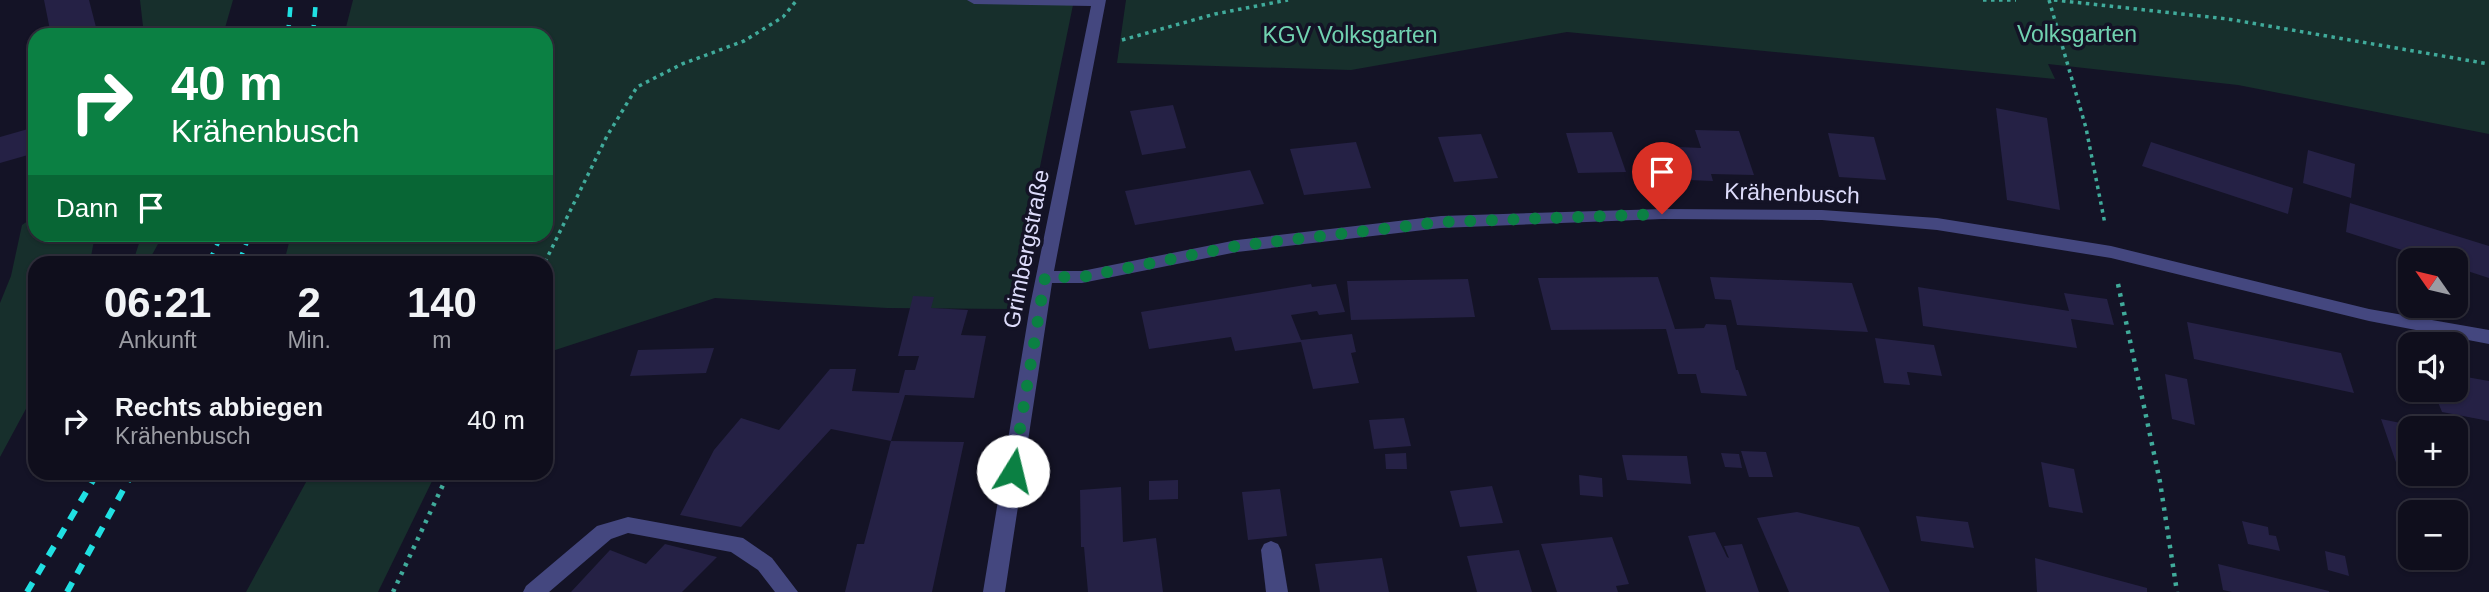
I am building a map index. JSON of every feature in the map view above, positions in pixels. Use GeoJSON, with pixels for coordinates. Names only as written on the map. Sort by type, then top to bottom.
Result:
{"type":"FeatureCollection","features":[{"type":"Feature","properties":{"kind":"street"},"geometry":{"type":"LineString","coordinates":[[974,0],[1099,1]]}},
{"type":"Feature","properties":{"kind":"street","name":"Grimbergstraße"},"geometry":{"type":"LineString","coordinates":[[994,592],[1045,277],[1099,1]]}},
{"type":"Feature","properties":{"kind":"street","name":"Krähenbusch"},"geometry":{"type":"LineString","coordinates":[[1045,277],[1082,277],[1237,246],[1441,222],[1662,214],[1822,215],[1937,223],[2111,252],[2369,315],[2489,337]]}},
{"type":"Feature","properties":{"kind":"street"},"geometry":{"type":"LineString","coordinates":[[534,592],[604,532],[628,525],[736,544],[765,564],[787,592]]}},
{"type":"Feature","properties":{"kind":"street"},"geometry":{"type":"LineString","coordinates":[[1272,550],[1277,592]]}},
{"type":"Feature","properties":{"kind":"path"},"geometry":{"type":"LineString","coordinates":[[548,256],[607,136],[637,87],[681,64],[744,41],[783,17],[797,0]]}},
{"type":"Feature","properties":{"kind":"path"},"geometry":{"type":"LineString","coordinates":[[1091,46],[1215,14],[1288,0]]}},
{"type":"Feature","properties":{"kind":"path"},"geometry":{"type":"LineString","coordinates":[[1983,0],[2016,0]]}},
{"type":"Feature","properties":{"kind":"path"},"geometry":{"type":"LineString","coordinates":[[2177,592],[2160,482],[2086,128],[2052,0],[2228,19],[2489,64]]}},
{"type":"Feature","properties":{"kind":"path"},"geometry":{"type":"LineString","coordinates":[[393,592],[445,480]]}},
{"type":"Feature","properties":{"kind":"green space"},"geometry":{"type":"Polygon","coordinates":[[[140,0],[233,0],[225,28],[143,28],[140,0]]]}},
{"type":"Feature","properties":{"kind":"green space"},"geometry":{"type":"Polygon","coordinates":[[[353,0],[1074,0],[1011,309],[887,308],[715,298],[553,351],[553,256],[286,256],[289,242],[553,242],[553,28],[346,28],[353,0]]]}},
{"type":"Feature","properties":{"kind":"green space"},"geometry":{"type":"Polygon","coordinates":[[[1126,0],[2489,0],[2489,134],[2238,85],[2048,64],[2055,79],[1567,32],[1351,70],[1117,63],[1126,0]]]}},
{"type":"Feature","properties":{"kind":"green space"},"geometry":{"type":"Polygon","coordinates":[[[28,221],[28,242],[94,242],[91,256],[28,256],[28,405],[0,457],[0,303],[11,276],[22,225],[28,221]]]}},
{"type":"Feature","properties":{"kind":"green space"},"geometry":{"type":"Polygon","coordinates":[[[139,242],[159,242],[151,256],[135,256],[139,242]]]}},
{"type":"Feature","properties":{"kind":"green space"},"geometry":{"type":"Polygon","coordinates":[[[307,480],[433,480],[378,592],[246,592],[307,480]]]}},
{"type":"Feature","properties":{"kind":"building"},"geometry":{"type":"Polygon","coordinates":[[[44,0],[89,0],[96,28],[50,28],[44,0]]]}},
{"type":"Feature","properties":{"kind":"building"},"geometry":{"type":"Polygon","coordinates":[[[1173,105],[1186,148],[1142,155],[1130,111],[1173,105]]]}},
{"type":"Feature","properties":{"kind":"building"},"geometry":{"type":"Polygon","coordinates":[[[1996,108],[2047,118],[2060,210],[2007,200],[1996,108]]]}},
{"type":"Feature","properties":{"kind":"building"},"geometry":{"type":"Polygon","coordinates":[[[28,129],[28,155],[0,163],[0,137],[28,129]]]}},
{"type":"Feature","properties":{"kind":"building"},"geometry":{"type":"Polygon","coordinates":[[[1695,130],[1739,131],[1754,175],[1711,174],[1713,181],[1665,179],[1657,146],[1701,148],[1695,130]]]}},
{"type":"Feature","properties":{"kind":"building"},"geometry":{"type":"Polygon","coordinates":[[[1612,132],[1626,172],[1578,173],[1566,133],[1612,132]]]}},
{"type":"Feature","properties":{"kind":"building"},"geometry":{"type":"Polygon","coordinates":[[[1828,133],[1874,137],[1886,180],[1839,177],[1828,133]]]}},
{"type":"Feature","properties":{"kind":"building"},"geometry":{"type":"Polygon","coordinates":[[[1481,134],[1498,178],[1454,182],[1438,137],[1481,134]]]}},
{"type":"Feature","properties":{"kind":"building"},"geometry":{"type":"Polygon","coordinates":[[[1356,142],[1371,188],[1304,195],[1290,149],[1356,142]]]}},
{"type":"Feature","properties":{"kind":"building"},"geometry":{"type":"Polygon","coordinates":[[[2151,142],[2293,188],[2288,214],[2142,166],[2151,142]]]}},
{"type":"Feature","properties":{"kind":"building"},"geometry":{"type":"Polygon","coordinates":[[[2308,150],[2355,164],[2351,198],[2303,183],[2308,150]]]}},
{"type":"Feature","properties":{"kind":"building"},"geometry":{"type":"Polygon","coordinates":[[[1250,170],[1264,204],[1135,225],[1125,191],[1250,170]]]}},
{"type":"Feature","properties":{"kind":"building"},"geometry":{"type":"Polygon","coordinates":[[[2350,203],[2489,246],[2489,278],[2468,271],[2468,248],[2398,249],[2346,232],[2350,203]]]}},
{"type":"Feature","properties":{"kind":"building"},"geometry":{"type":"Polygon","coordinates":[[[1658,277],[1675,329],[1704,328],[1706,324],[1726,325],[1736,370],[1747,396],[1701,393],[1696,374],[1678,374],[1666,329],[1551,330],[1538,278],[1658,277]]]}},
{"type":"Feature","properties":{"kind":"building"},"geometry":{"type":"Polygon","coordinates":[[[1710,277],[1852,283],[1868,332],[1737,325],[1731,300],[1715,299],[1710,277]]]}},
{"type":"Feature","properties":{"kind":"building"},"geometry":{"type":"Polygon","coordinates":[[[1468,279],[1475,317],[1351,320],[1347,281],[1468,279]]]}},
{"type":"Feature","properties":{"kind":"building"},"geometry":{"type":"Polygon","coordinates":[[[1311,284],[1312,287],[1336,284],[1345,312],[1319,315],[1317,311],[1291,315],[1301,340],[1352,334],[1356,352],[1351,353],[1359,383],[1313,389],[1301,342],[1235,351],[1231,337],[1149,349],[1141,312],[1311,284]]]}},
{"type":"Feature","properties":{"kind":"building"},"geometry":{"type":"Polygon","coordinates":[[[1918,287],[2069,311],[2064,293],[2107,299],[2114,325],[2071,319],[2077,348],[1923,326],[1918,287]]]}},
{"type":"Feature","properties":{"kind":"building"},"geometry":{"type":"Polygon","coordinates":[[[913,296],[934,297],[931,308],[968,310],[961,335],[986,336],[974,398],[905,395],[891,441],[831,429],[741,527],[680,515],[714,450],[741,418],[779,430],[830,369],[856,369],[852,391],[899,393],[905,370],[915,370],[919,356],[898,356],[913,296]]]}},
{"type":"Feature","properties":{"kind":"building"},"geometry":{"type":"Polygon","coordinates":[[[2187,322],[2341,353],[2354,393],[2194,359],[2187,322]]]}},
{"type":"Feature","properties":{"kind":"building"},"geometry":{"type":"Polygon","coordinates":[[[1875,338],[1934,345],[1942,376],[1907,372],[1910,385],[1884,383],[1875,338]]]}},
{"type":"Feature","properties":{"kind":"building"},"geometry":{"type":"Polygon","coordinates":[[[714,348],[706,373],[630,376],[638,350],[714,348]]]}},
{"type":"Feature","properties":{"kind":"building"},"geometry":{"type":"Polygon","coordinates":[[[2165,374],[2187,379],[2195,425],[2172,419],[2165,374]]]}},
{"type":"Feature","properties":{"kind":"building"},"geometry":{"type":"Polygon","coordinates":[[[2468,377],[2489,381],[2489,421],[2442,412],[2438,402],[2468,402],[2468,377]]]}},
{"type":"Feature","properties":{"kind":"building"},"geometry":{"type":"Polygon","coordinates":[[[1404,418],[1411,446],[1374,449],[1369,420],[1404,418]]]}},
{"type":"Feature","properties":{"kind":"building"},"geometry":{"type":"Polygon","coordinates":[[[2381,419],[2398,422],[2398,468],[2381,419]]]}},
{"type":"Feature","properties":{"kind":"building"},"geometry":{"type":"Polygon","coordinates":[[[891,441],[964,442],[932,592],[845,592],[857,544],[864,544],[891,441]]]}},
{"type":"Feature","properties":{"kind":"building"},"geometry":{"type":"Polygon","coordinates":[[[1741,451],[1766,452],[1773,477],[1749,477],[1741,451]]]}},
{"type":"Feature","properties":{"kind":"building"},"geometry":{"type":"Polygon","coordinates":[[[1406,453],[1407,469],[1386,469],[1385,454],[1406,453]]]}},
{"type":"Feature","properties":{"kind":"building"},"geometry":{"type":"Polygon","coordinates":[[[1721,453],[1739,454],[1742,468],[1725,467],[1721,453]]]}},
{"type":"Feature","properties":{"kind":"building"},"geometry":{"type":"Polygon","coordinates":[[[1622,455],[1687,456],[1691,484],[1627,480],[1622,455]]]}},
{"type":"Feature","properties":{"kind":"building"},"geometry":{"type":"Polygon","coordinates":[[[2041,462],[2074,469],[2083,513],[2049,507],[2041,462]]]}},
{"type":"Feature","properties":{"kind":"building"},"geometry":{"type":"Polygon","coordinates":[[[1579,475],[1602,478],[1603,497],[1580,495],[1579,475]]]}},
{"type":"Feature","properties":{"kind":"building"},"geometry":{"type":"Polygon","coordinates":[[[1178,480],[1178,499],[1149,500],[1149,481],[1178,480]]]}},
{"type":"Feature","properties":{"kind":"building"},"geometry":{"type":"Polygon","coordinates":[[[1492,486],[1503,523],[1460,527],[1450,491],[1492,486]]]}},
{"type":"Feature","properties":{"kind":"building"},"geometry":{"type":"Polygon","coordinates":[[[1121,487],[1123,542],[1156,538],[1163,592],[1088,592],[1084,547],[1081,547],[1080,490],[1121,487]]]}},
{"type":"Feature","properties":{"kind":"building"},"geometry":{"type":"Polygon","coordinates":[[[1280,489],[1287,536],[1248,540],[1242,492],[1280,489]]]}},
{"type":"Feature","properties":{"kind":"building"},"geometry":{"type":"Polygon","coordinates":[[[1797,512],[1859,527],[1890,592],[1789,592],[1757,518],[1797,512]]]}},
{"type":"Feature","properties":{"kind":"building"},"geometry":{"type":"Polygon","coordinates":[[[1916,516],[1968,522],[1974,548],[1921,541],[1916,516]]]}},
{"type":"Feature","properties":{"kind":"building"},"geometry":{"type":"Polygon","coordinates":[[[2242,521],[2268,527],[2269,535],[2276,536],[2280,551],[2248,544],[2242,521]]]}},
{"type":"Feature","properties":{"kind":"building"},"geometry":{"type":"Polygon","coordinates":[[[1715,532],[1729,558],[1724,546],[1742,544],[1759,592],[1706,592],[1688,536],[1715,532]]]}},
{"type":"Feature","properties":{"kind":"building"},"geometry":{"type":"Polygon","coordinates":[[[1612,537],[1629,584],[1616,586],[1618,592],[1557,592],[1541,544],[1612,537]]]}},
{"type":"Feature","properties":{"kind":"building"},"geometry":{"type":"Polygon","coordinates":[[[665,544],[717,557],[682,592],[571,592],[610,550],[646,564],[665,544]]]}},
{"type":"Feature","properties":{"kind":"building"},"geometry":{"type":"Polygon","coordinates":[[[1519,550],[1532,592],[1477,592],[1467,556],[1519,550]]]}},
{"type":"Feature","properties":{"kind":"building"},"geometry":{"type":"Polygon","coordinates":[[[2325,551],[2345,556],[2349,576],[2328,570],[2325,551]]]}},
{"type":"Feature","properties":{"kind":"building"},"geometry":{"type":"Polygon","coordinates":[[[1382,558],[1389,592],[1320,592],[1315,564],[1382,558]]]}},
{"type":"Feature","properties":{"kind":"building"},"geometry":{"type":"Polygon","coordinates":[[[2035,558],[2147,588],[2147,592],[2037,592],[2035,558]]]}},
{"type":"Feature","properties":{"kind":"building"},"geometry":{"type":"Polygon","coordinates":[[[2218,564],[2329,591],[2329,592],[2223,590],[2218,564]]]}},
{"type":"Feature","properties":{"kind":"railway"},"geometry":{"type":"LineString","coordinates":[[289,28],[291,0]]}},
{"type":"Feature","properties":{"kind":"railway"},"geometry":{"type":"LineString","coordinates":[[314,28],[316,0]]}},
{"type":"Feature","properties":{"kind":"railway"},"geometry":{"type":"LineString","coordinates":[[212,256],[218,242]]}},
{"type":"Feature","properties":{"kind":"railway"},"geometry":{"type":"LineString","coordinates":[[241,256],[247,242]]}},
{"type":"Feature","properties":{"kind":"railway"},"geometry":{"type":"LineString","coordinates":[[27,592],[93,480]]}},
{"type":"Feature","properties":{"kind":"railway"},"geometry":{"type":"LineString","coordinates":[[67,592],[129,480]]}},
{"type":"Feature","properties":{"kind":"route"},"geometry":{"type":"LineString","coordinates":[[1013,471],[1045,277],[1082,277],[1237,246],[1441,222],[1662,214]]}},
{"type":"Feature","properties":{"kind":"park label","name":"Volksgarten"},"geometry":{"type":"Point","coordinates":[2077,34]}},
{"type":"Feature","properties":{"kind":"park label","name":"KGV Volksgarten"},"geometry":{"type":"Point","coordinates":[1350,35]}}]}
